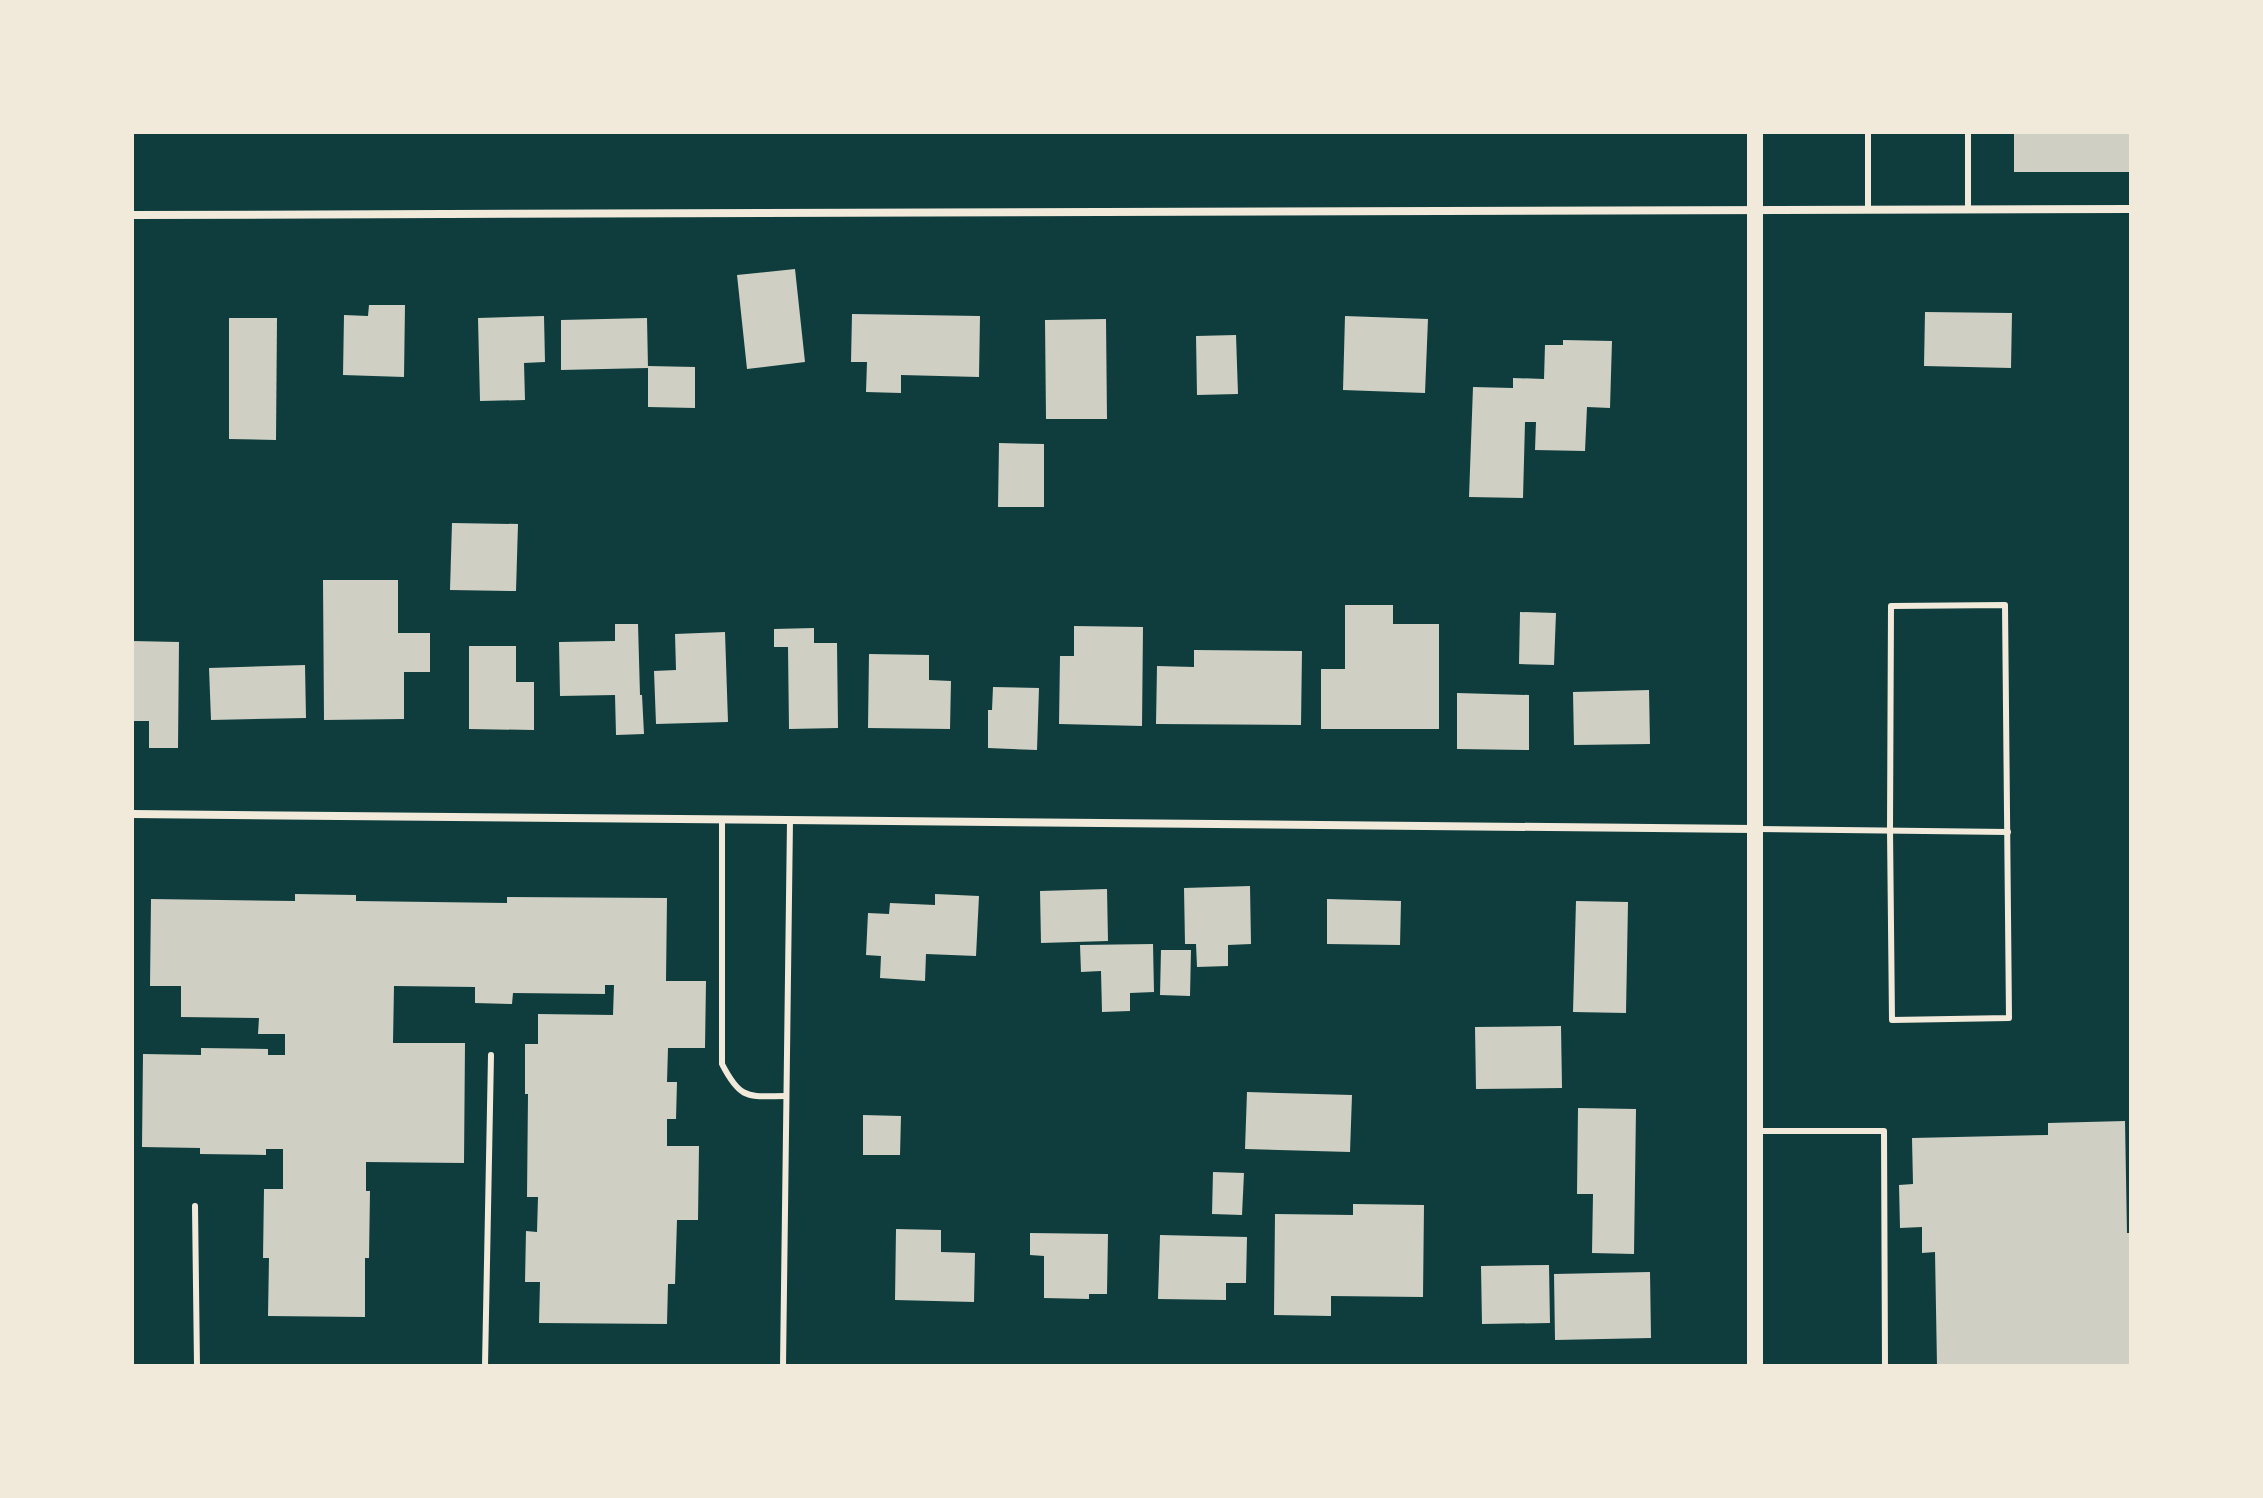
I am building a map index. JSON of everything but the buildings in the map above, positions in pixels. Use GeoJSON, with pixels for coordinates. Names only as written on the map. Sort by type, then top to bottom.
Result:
{"type":"FeatureCollection","features":[{"type":"Feature","properties":{"kind":"main road"},"geometry":{"type":"LineString","coordinates":[[1755,132],[1755,1366]]}},
{"type":"Feature","properties":{"kind":"street"},"geometry":{"type":"LineString","coordinates":[[132,215],[2131,209]]}},
{"type":"Feature","properties":{"kind":"street"},"geometry":{"type":"LineString","coordinates":[[132,814],[1754,829]]}},
{"type":"Feature","properties":{"kind":"lane"},"geometry":{"type":"LineString","coordinates":[[1868,132],[1868,209]]}},
{"type":"Feature","properties":{"kind":"lane"},"geometry":{"type":"LineString","coordinates":[[1968,132],[1968,209]]}},
{"type":"Feature","properties":{"kind":"lane"},"geometry":{"type":"LineString","coordinates":[[2005,605],[2009,1018],[1892,1020],[1890,830],[1891,606],[2005,605]]}},
{"type":"Feature","properties":{"kind":"lane"},"geometry":{"type":"LineString","coordinates":[[722,819],[722,1064],[730,1081],[741,1093],[786,1096]]}},
{"type":"Feature","properties":{"kind":"lane"},"geometry":{"type":"LineString","coordinates":[[783,1366],[790,820]]}},
{"type":"Feature","properties":{"kind":"lane"},"geometry":{"type":"LineString","coordinates":[[1754,829],[2008,832]]}},
{"type":"Feature","properties":{"kind":"lane"},"geometry":{"type":"LineString","coordinates":[[485,1366],[491,1055]]}},
{"type":"Feature","properties":{"kind":"lane"},"geometry":{"type":"LineString","coordinates":[[1754,1131],[1884,1131],[1885,1366]]}},
{"type":"Feature","properties":{"kind":"lane"},"geometry":{"type":"LineString","coordinates":[[195,1206],[197,1366]]}}]}
